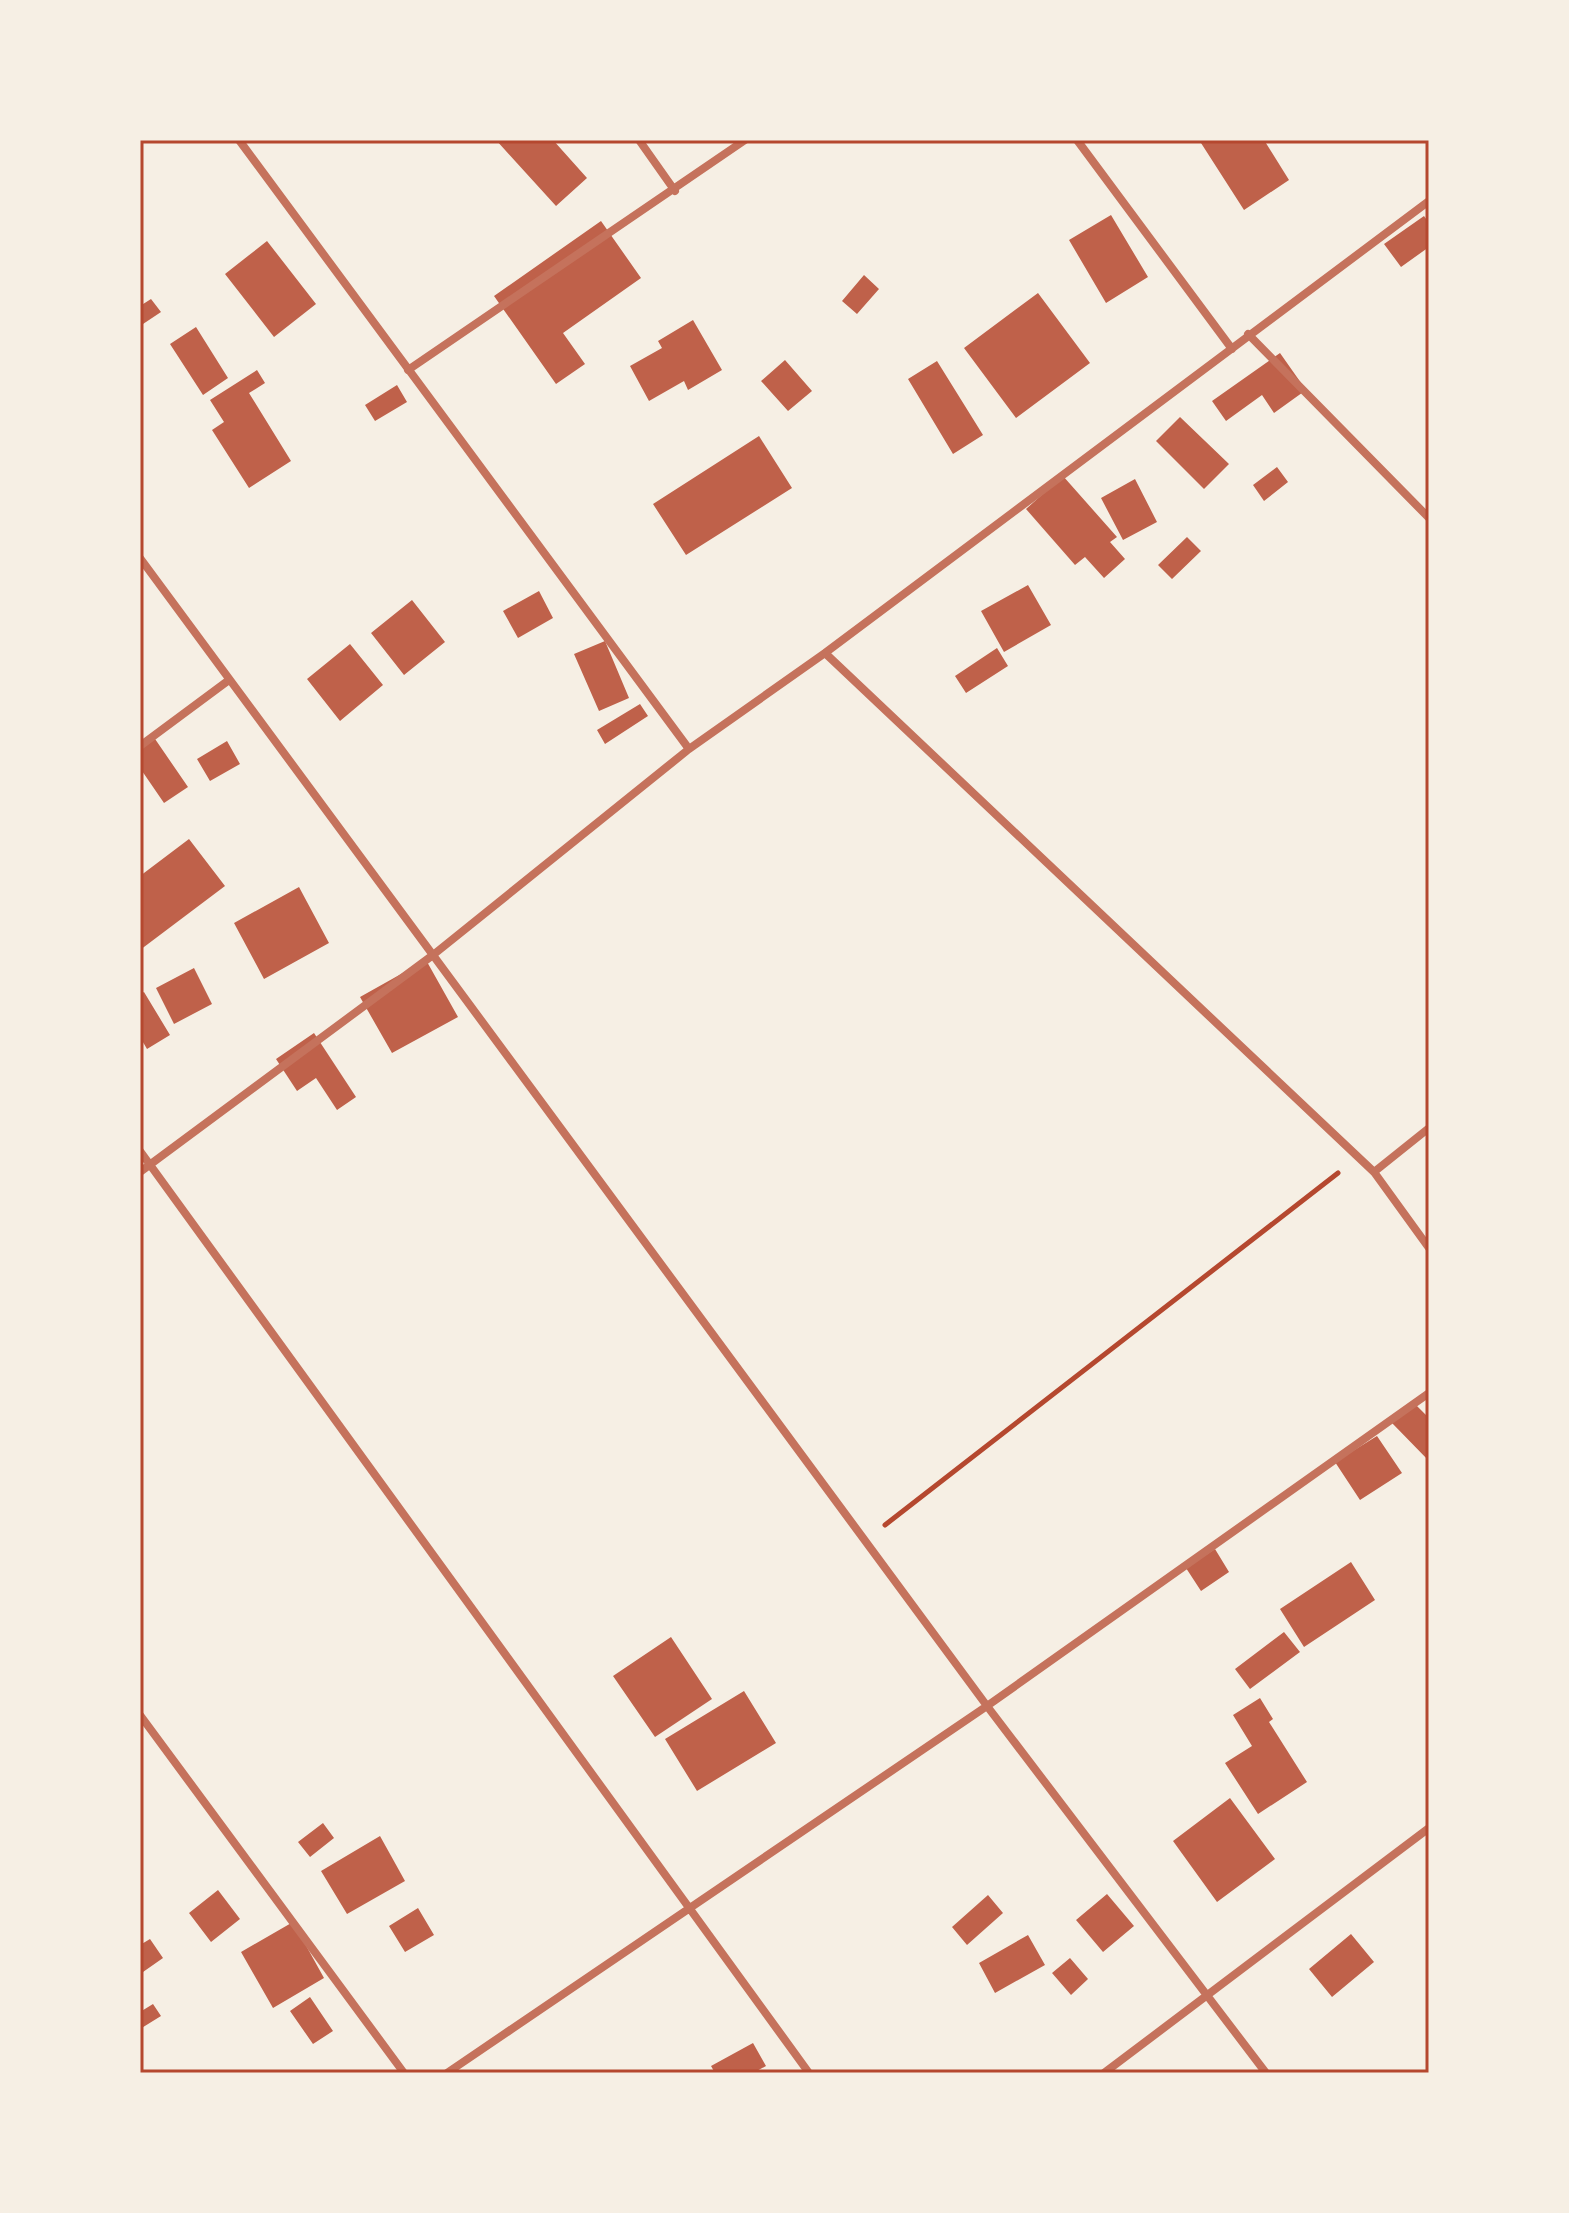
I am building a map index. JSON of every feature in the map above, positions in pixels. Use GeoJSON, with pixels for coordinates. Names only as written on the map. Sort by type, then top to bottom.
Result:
{"type":"FeatureCollection","features":[{"type":"Feature","properties":{"kind":"street"},"geometry":{"type":"LineString","coordinates":[[239,140],[689,749]]}},
{"type":"Feature","properties":{"kind":"street"},"geometry":{"type":"LineString","coordinates":[[639,140],[675,191]]}},
{"type":"Feature","properties":{"kind":"street"},"geometry":{"type":"LineString","coordinates":[[408,370],[675,191],[745,140]]}},
{"type":"Feature","properties":{"kind":"street"},"geometry":{"type":"LineString","coordinates":[[1077,140],[1232,349]]}},
{"type":"Feature","properties":{"kind":"street"},"geometry":{"type":"LineString","coordinates":[[140,1172],[433,955],[689,749],[825,653],[1429,201]]}},
{"type":"Feature","properties":{"kind":"street"},"geometry":{"type":"LineString","coordinates":[[1248,334],[1429,518]]}},
{"type":"Feature","properties":{"kind":"street"},"geometry":{"type":"LineString","coordinates":[[140,558],[987,1706],[1266,2073]]}},
{"type":"Feature","properties":{"kind":"street"},"geometry":{"type":"LineString","coordinates":[[825,653],[1374,1172],[1429,1248]]}},
{"type":"Feature","properties":{"kind":"street"},"geometry":{"type":"LineString","coordinates":[[140,746],[229,680]]}},
{"type":"Feature","properties":{"kind":"street"},"geometry":{"type":"LineString","coordinates":[[1374,1172],[1429,1128]]}},
{"type":"Feature","properties":{"kind":"street"},"geometry":{"type":"LineString","coordinates":[[140,1151],[809,2073]]}},
{"type":"Feature","properties":{"kind":"street"},"geometry":{"type":"LineString","coordinates":[[447,2073],[987,1706],[1429,1393]]}},
{"type":"Feature","properties":{"kind":"street"},"geometry":{"type":"LineString","coordinates":[[140,1715],[404,2073]]}},
{"type":"Feature","properties":{"kind":"street"},"geometry":{"type":"LineString","coordinates":[[1104,2073],[1428,1830]]}},
{"type":"Feature","properties":{"kind":"path"},"geometry":{"type":"LineString","coordinates":[[865,1541],[1357,1158]]}},
{"type":"Feature","properties":{"kind":"building"},"geometry":{"type":"Polygon","coordinates":[[[496,140],[553,140],[587,178],[556,206],[496,140]]]}},
{"type":"Feature","properties":{"kind":"building"},"geometry":{"type":"Polygon","coordinates":[[[1205,140],[1264,140],[1289,180],[1244,210],[1201,143],[1205,140]]]}},
{"type":"Feature","properties":{"kind":"building"},"geometry":{"type":"Polygon","coordinates":[[[1111,215],[1148,277],[1106,303],[1069,240],[1111,215]]]}},
{"type":"Feature","properties":{"kind":"building"},"geometry":{"type":"Polygon","coordinates":[[[1424,216],[1429,223],[1429,247],[1401,267],[1384,244],[1424,216]]]}},
{"type":"Feature","properties":{"kind":"building"},"geometry":{"type":"Polygon","coordinates":[[[601,221],[641,278],[563,333],[585,364],[556,384],[494,296],[601,221]]]}},
{"type":"Feature","properties":{"kind":"building"},"geometry":{"type":"Polygon","coordinates":[[[267,241],[316,304],[274,337],[225,274],[267,241]]]}},
{"type":"Feature","properties":{"kind":"building"},"geometry":{"type":"Polygon","coordinates":[[[864,275],[879,289],[857,314],[842,301],[864,275]]]}},
{"type":"Feature","properties":{"kind":"building"},"geometry":{"type":"Polygon","coordinates":[[[1038,293],[1090,363],[1016,418],[964,348],[1038,293]]]}},
{"type":"Feature","properties":{"kind":"building"},"geometry":{"type":"Polygon","coordinates":[[[151,299],[161,312],[140,326],[140,306],[151,299]]]}},
{"type":"Feature","properties":{"kind":"building"},"geometry":{"type":"Polygon","coordinates":[[[693,320],[722,370],[688,390],[684,381],[649,401],[630,366],[662,348],[658,341],[693,320]]]}},
{"type":"Feature","properties":{"kind":"building"},"geometry":{"type":"Polygon","coordinates":[[[196,327],[228,378],[203,395],[170,344],[196,327]]]}},
{"type":"Feature","properties":{"kind":"building"},"geometry":{"type":"Polygon","coordinates":[[[1280,353],[1306,390],[1274,413],[1262,395],[1226,421],[1212,401],[1280,353]]]}},
{"type":"Feature","properties":{"kind":"building"},"geometry":{"type":"Polygon","coordinates":[[[785,360],[812,391],[788,411],[761,381],[785,360]]]}},
{"type":"Feature","properties":{"kind":"building"},"geometry":{"type":"Polygon","coordinates":[[[937,361],[983,435],[953,454],[908,379],[937,361]]]}},
{"type":"Feature","properties":{"kind":"building"},"geometry":{"type":"Polygon","coordinates":[[[257,370],[265,383],[249,393],[291,461],[249,488],[212,430],[224,422],[210,400],[257,370]]]}},
{"type":"Feature","properties":{"kind":"building"},"geometry":{"type":"Polygon","coordinates":[[[397,385],[407,402],[375,421],[365,405],[397,385]]]}},
{"type":"Feature","properties":{"kind":"building"},"geometry":{"type":"Polygon","coordinates":[[[1180,417],[1229,464],[1204,489],[1156,441],[1180,417]]]}},
{"type":"Feature","properties":{"kind":"building"},"geometry":{"type":"Polygon","coordinates":[[[759,436],[792,488],[686,555],[653,504],[759,436]]]}},
{"type":"Feature","properties":{"kind":"building"},"geometry":{"type":"Polygon","coordinates":[[[1277,467],[1288,482],[1264,501],[1253,485],[1277,467]]]}},
{"type":"Feature","properties":{"kind":"building"},"geometry":{"type":"Polygon","coordinates":[[[1063,476],[1117,537],[1110,542],[1125,559],[1104,578],[1085,557],[1075,565],[1026,509],[1063,476]]]}},
{"type":"Feature","properties":{"kind":"building"},"geometry":{"type":"Polygon","coordinates":[[[1135,479],[1157,522],[1123,540],[1101,498],[1135,479]]]}},
{"type":"Feature","properties":{"kind":"building"},"geometry":{"type":"Polygon","coordinates":[[[1187,537],[1201,551],[1172,579],[1158,565],[1187,537]]]}},
{"type":"Feature","properties":{"kind":"building"},"geometry":{"type":"Polygon","coordinates":[[[1028,585],[1051,625],[1004,652],[981,611],[1028,585]]]}},
{"type":"Feature","properties":{"kind":"building"},"geometry":{"type":"Polygon","coordinates":[[[539,591],[553,618],[518,638],[503,611],[539,591]]]}},
{"type":"Feature","properties":{"kind":"building"},"geometry":{"type":"Polygon","coordinates":[[[412,600],[445,642],[404,675],[371,633],[412,600]]]}},
{"type":"Feature","properties":{"kind":"building"},"geometry":{"type":"Polygon","coordinates":[[[605,641],[629,698],[599,711],[574,654],[605,641]]]}},
{"type":"Feature","properties":{"kind":"building"},"geometry":{"type":"Polygon","coordinates":[[[350,644],[383,685],[340,721],[307,679],[350,644]]]}},
{"type":"Feature","properties":{"kind":"building"},"geometry":{"type":"Polygon","coordinates":[[[997,648],[1008,666],[966,693],[955,676],[997,648]]]}},
{"type":"Feature","properties":{"kind":"building"},"geometry":{"type":"Polygon","coordinates":[[[640,704],[648,716],[605,744],[597,730],[640,704]]]}},
{"type":"Feature","properties":{"kind":"building"},"geometry":{"type":"Polygon","coordinates":[[[153,736],[188,787],[164,803],[140,768],[140,745],[153,736]]]}},
{"type":"Feature","properties":{"kind":"building"},"geometry":{"type":"Polygon","coordinates":[[[227,741],[240,764],[210,781],[197,759],[227,741]]]}},
{"type":"Feature","properties":{"kind":"building"},"geometry":{"type":"Polygon","coordinates":[[[189,839],[225,886],[140,950],[140,876],[189,839]]]}},
{"type":"Feature","properties":{"kind":"building"},"geometry":{"type":"Polygon","coordinates":[[[299,887],[329,943],[264,979],[234,923],[299,887]]]}},
{"type":"Feature","properties":{"kind":"building"},"geometry":{"type":"Polygon","coordinates":[[[426,960],[458,1017],[392,1053],[360,997],[426,960]]]}},
{"type":"Feature","properties":{"kind":"building"},"geometry":{"type":"Polygon","coordinates":[[[194,968],[212,1004],[174,1024],[156,988],[194,968]]]}},
{"type":"Feature","properties":{"kind":"building"},"geometry":{"type":"Polygon","coordinates":[[[144,992],[170,1035],[147,1049],[140,1037],[140,994],[144,992]]]}},
{"type":"Feature","properties":{"kind":"building"},"geometry":{"type":"Polygon","coordinates":[[[314,1033],[356,1097],[337,1110],[316,1078],[297,1091],[276,1059],[314,1033]]]}},
{"type":"Feature","properties":{"kind":"building"},"geometry":{"type":"Polygon","coordinates":[[[1414,1403],[1429,1418],[1429,1461],[1392,1423],[1414,1403]]]}},
{"type":"Feature","properties":{"kind":"building"},"geometry":{"type":"Polygon","coordinates":[[[1377,1436],[1402,1473],[1360,1500],[1335,1462],[1377,1436]]]}},
{"type":"Feature","properties":{"kind":"building"},"geometry":{"type":"Polygon","coordinates":[[[1215,1549],[1229,1572],[1201,1591],[1186,1568],[1215,1549]]]}},
{"type":"Feature","properties":{"kind":"building"},"geometry":{"type":"Polygon","coordinates":[[[1351,1562],[1375,1600],[1304,1647],[1280,1609],[1351,1562]]]}},
{"type":"Feature","properties":{"kind":"building"},"geometry":{"type":"Polygon","coordinates":[[[1284,1632],[1300,1652],[1250,1689],[1235,1669],[1284,1632]]]}},
{"type":"Feature","properties":{"kind":"building"},"geometry":{"type":"Polygon","coordinates":[[[671,1637],[712,1699],[655,1737],[613,1676],[671,1637]]]}},
{"type":"Feature","properties":{"kind":"building"},"geometry":{"type":"Polygon","coordinates":[[[744,1691],[776,1743],[697,1791],[665,1739],[744,1691]]]}},
{"type":"Feature","properties":{"kind":"building"},"geometry":{"type":"Polygon","coordinates":[[[1260,1698],[1273,1719],[1269,1722],[1307,1782],[1258,1814],[1225,1763],[1252,1746],[1233,1715],[1260,1698]]]}},
{"type":"Feature","properties":{"kind":"building"},"geometry":{"type":"Polygon","coordinates":[[[1230,1798],[1275,1859],[1217,1902],[1173,1841],[1230,1798]]]}},
{"type":"Feature","properties":{"kind":"building"},"geometry":{"type":"Polygon","coordinates":[[[323,1823],[334,1838],[310,1857],[298,1842],[323,1823]]]}},
{"type":"Feature","properties":{"kind":"building"},"geometry":{"type":"Polygon","coordinates":[[[380,1836],[405,1881],[347,1914],[321,1871],[380,1836]]]}},
{"type":"Feature","properties":{"kind":"building"},"geometry":{"type":"Polygon","coordinates":[[[218,1890],[240,1919],[211,1942],[189,1913],[218,1890]]]}},
{"type":"Feature","properties":{"kind":"building"},"geometry":{"type":"Polygon","coordinates":[[[1107,1894],[1134,1926],[1103,1952],[1076,1920],[1107,1894]]]}},
{"type":"Feature","properties":{"kind":"building"},"geometry":{"type":"Polygon","coordinates":[[[988,1895],[1003,1913],[967,1945],[952,1927],[988,1895]]]}},
{"type":"Feature","properties":{"kind":"building"},"geometry":{"type":"Polygon","coordinates":[[[418,1908],[434,1935],[405,1952],[389,1926],[418,1908]]]}},
{"type":"Feature","properties":{"kind":"building"},"geometry":{"type":"Polygon","coordinates":[[[293,1922],[324,1978],[273,2008],[241,1952],[293,1922]]]}},
{"type":"Feature","properties":{"kind":"building"},"geometry":{"type":"Polygon","coordinates":[[[1351,1934],[1374,1962],[1332,1997],[1309,1969],[1351,1934]]]}},
{"type":"Feature","properties":{"kind":"building"},"geometry":{"type":"Polygon","coordinates":[[[1028,1935],[1045,1965],[995,1993],[979,1963],[1028,1935]]]}},
{"type":"Feature","properties":{"kind":"building"},"geometry":{"type":"Polygon","coordinates":[[[150,1939],[163,1958],[143,1972],[140,1945],[150,1939]]]}},
{"type":"Feature","properties":{"kind":"building"},"geometry":{"type":"Polygon","coordinates":[[[1070,1958],[1088,1979],[1071,1995],[1052,1973],[1070,1958]]]}},
{"type":"Feature","properties":{"kind":"building"},"geometry":{"type":"Polygon","coordinates":[[[310,1997],[333,2031],[313,2044],[290,2011],[310,1997]]]}},
{"type":"Feature","properties":{"kind":"building"},"geometry":{"type":"Polygon","coordinates":[[[153,2004],[161,2016],[140,2029],[140,2012],[153,2004]]]}},
{"type":"Feature","properties":{"kind":"building"},"geometry":{"type":"Polygon","coordinates":[[[753,2043],[766,2066],[753,2073],[715,2073],[711,2066],[753,2043]]]}}]}
